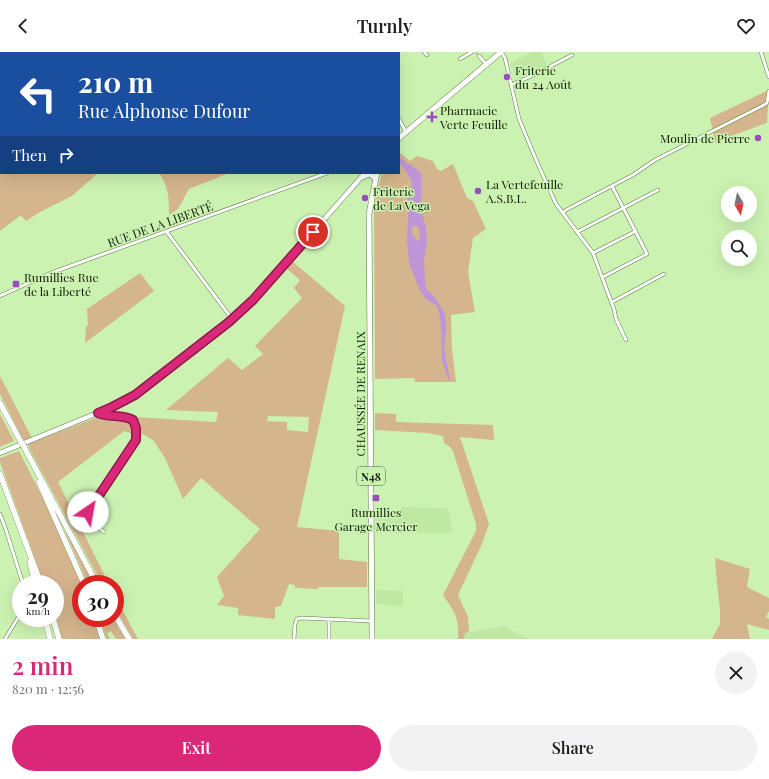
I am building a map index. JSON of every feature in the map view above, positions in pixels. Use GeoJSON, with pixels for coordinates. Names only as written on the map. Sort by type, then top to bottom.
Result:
{"type":"FeatureCollection","features":[{"type":"Feature","properties":{"kind":"highway"},"geometry":{"type":"LineString","coordinates":[[0,403],[93,575]]}},
{"type":"Feature","properties":{"kind":"highway"},"geometry":{"type":"LineString","coordinates":[[36,470],[41,488],[66,540],[80,575]]}},
{"type":"Feature","properties":{"kind":"highway"},"geometry":{"type":"LineString","coordinates":[[0,474],[38,575]]}},
{"type":"Feature","properties":{"kind":"highway"},"geometry":{"type":"LineString","coordinates":[[28,550],[33,575]]}},
{"type":"Feature","properties":{"kind":"highway"},"geometry":{"type":"LineString","coordinates":[[47,627],[50,639]]}},
{"type":"Feature","properties":{"kind":"highway"},"geometry":{"type":"LineString","coordinates":[[56,627],[59,639]]}},
{"type":"Feature","properties":{"kind":"highway"},"geometry":{"type":"LineString","coordinates":[[99,627],[103,639]]}},
{"type":"Feature","properties":{"kind":"highway"},"geometry":{"type":"LineString","coordinates":[[121,627],[128,639]]}},
{"type":"Feature","properties":{"kind":"main road"},"geometry":{"type":"LineString","coordinates":[[400,137],[501,52]]}},
{"type":"Feature","properties":{"kind":"main road"},"geometry":{"type":"LineString","coordinates":[[0,453],[112,407],[135,395],[232,319],[258,295],[364,174]]}},
{"type":"Feature","properties":{"kind":"main road"},"geometry":{"type":"LineString","coordinates":[[361,178],[368,174],[376,176]]}},
{"type":"Feature","properties":{"kind":"main road","name":"CHAUSSÉE DE RENAIX"},"geometry":{"type":"LineString","coordinates":[[372,639],[369,214],[376,176]]}},
{"type":"Feature","properties":{"kind":"street"},"geometry":{"type":"LineString","coordinates":[[424,52],[427,55]]}},
{"type":"Feature","properties":{"kind":"street"},"geometry":{"type":"LineString","coordinates":[[460,58],[464,55],[468,56],[472,52]]}},
{"type":"Feature","properties":{"kind":"street"},"geometry":{"type":"LineString","coordinates":[[501,52],[505,58],[519,119],[552,194],[563,213],[593,253],[612,302],[616,319],[626,340]]}},
{"type":"Feature","properties":{"kind":"street"},"geometry":{"type":"LineString","coordinates":[[760,52],[768,70],[769,77]]}},
{"type":"Feature","properties":{"kind":"street"},"geometry":{"type":"LineString","coordinates":[[512,85],[572,55]]}},
{"type":"Feature","properties":{"kind":"street"},"geometry":{"type":"LineString","coordinates":[[479,56],[486,64]]}},
{"type":"Feature","properties":{"kind":"street"},"geometry":{"type":"LineString","coordinates":[[563,213],[633,175],[655,160],[762,106],[767,103],[769,91]]}},
{"type":"Feature","properties":{"kind":"street"},"geometry":{"type":"LineString","coordinates":[[400,121],[406,132]]}},
{"type":"Feature","properties":{"kind":"street","name":"RUE DE LA LIBERTÉ"},"geometry":{"type":"LineString","coordinates":[[0,296],[45,275],[324,174]]}},
{"type":"Feature","properties":{"kind":"street"},"geometry":{"type":"LineString","coordinates":[[603,277],[647,254],[612,186]]}},
{"type":"Feature","properties":{"kind":"street"},"geometry":{"type":"LineString","coordinates":[[578,232],[658,190]]}},
{"type":"Feature","properties":{"kind":"street"},"geometry":{"type":"LineString","coordinates":[[166,231],[168,236],[232,319]]}},
{"type":"Feature","properties":{"kind":"street"},"geometry":{"type":"LineString","coordinates":[[593,253],[636,231]]}},
{"type":"Feature","properties":{"kind":"street"},"geometry":{"type":"LineString","coordinates":[[612,302],[664,274]]}},
{"type":"Feature","properties":{"kind":"street"},"geometry":{"type":"LineString","coordinates":[[98,413],[104,416],[128,418],[133,420],[137,433],[136,440],[86,517],[104,532]]}},
{"type":"Feature","properties":{"kind":"street"},"geometry":{"type":"LineString","coordinates":[[0,514],[19,575]]}},
{"type":"Feature","properties":{"kind":"street"},"geometry":{"type":"LineString","coordinates":[[294,639],[295,624],[297,619],[301,618],[372,621]]}},
{"type":"Feature","properties":{"kind":"street"},"geometry":{"type":"LineString","coordinates":[[329,619],[329,639]]}},
{"type":"Feature","properties":{"kind":"street"},"geometry":{"type":"LineString","coordinates":[[4,639],[12,627]]}},
{"type":"Feature","properties":{"kind":"shaded area"},"geometry":{"type":"Polygon","coordinates":[[[532,52],[541,52],[547,66],[518,80],[510,64],[532,52]]]}},
{"type":"Feature","properties":{"kind":"shaded area"},"geometry":{"type":"Polygon","coordinates":[[[769,90],[767,123],[715,142],[710,118],[769,90]]]}},
{"type":"Feature","properties":{"kind":"shaded area"},"geometry":{"type":"Polygon","coordinates":[[[400,153],[410,161],[417,156],[433,161],[437,169],[441,171],[453,164],[467,198],[473,201],[486,229],[473,238],[468,272],[475,312],[451,315],[452,350],[456,382],[415,382],[414,378],[375,379],[374,205],[382,174],[400,174],[400,153]]]}},
{"type":"Feature","properties":{"kind":"shaded area"},"geometry":{"type":"Polygon","coordinates":[[[401,158],[417,169],[421,174],[421,210],[426,227],[427,241],[424,260],[426,288],[436,299],[445,314],[446,329],[444,349],[450,380],[448,379],[442,361],[439,312],[436,305],[427,300],[420,291],[409,263],[407,239],[408,199],[412,189],[411,180],[400,163],[401,158]],[[415,225],[411,228],[412,234],[417,241],[420,239],[419,228],[415,225]]]}},
{"type":"Feature","properties":{"kind":"shaded area"},"geometry":{"type":"Polygon","coordinates":[[[0,174],[97,174],[72,196],[40,212],[26,221],[21,215],[0,231],[0,174]]]}},
{"type":"Feature","properties":{"kind":"shaded area"},"geometry":{"type":"Polygon","coordinates":[[[160,174],[226,174],[189,189],[178,209],[169,215],[167,188],[160,174]]]}},
{"type":"Feature","properties":{"kind":"shaded area"},"geometry":{"type":"Polygon","coordinates":[[[292,261],[345,306],[297,527],[339,531],[339,559],[367,562],[367,587],[318,587],[318,589],[295,588],[295,585],[289,584],[281,606],[275,607],[275,619],[238,615],[238,608],[217,605],[224,596],[217,577],[260,529],[201,478],[183,499],[165,458],[153,440],[139,432],[134,417],[216,422],[218,412],[166,410],[228,358],[242,370],[263,354],[255,346],[302,298],[294,288],[300,280],[286,268],[292,261]],[[268,416],[267,421],[287,422],[287,430],[308,432],[309,417],[268,416]]]}},
{"type":"Feature","properties":{"kind":"shaded area"},"geometry":{"type":"Polygon","coordinates":[[[140,273],[154,291],[85,343],[86,327],[88,325],[87,309],[140,273]]]}},
{"type":"Feature","properties":{"kind":"shaded area"},"geometry":{"type":"Polygon","coordinates":[[[0,376],[33,440],[25,443],[0,394],[0,376]]]}},
{"type":"Feature","properties":{"kind":"shaded area"},"geometry":{"type":"Polygon","coordinates":[[[375,413],[396,414],[396,422],[493,425],[494,440],[460,437],[489,524],[481,546],[458,595],[468,617],[469,632],[465,633],[464,639],[458,639],[457,620],[451,606],[443,595],[476,531],[476,524],[453,451],[444,443],[443,436],[428,433],[375,430],[375,413]]]}},
{"type":"Feature","properties":{"kind":"shaded area"},"geometry":{"type":"Polygon","coordinates":[[[0,414],[14,441],[0,447],[0,414]]]}},
{"type":"Feature","properties":{"kind":"shaded area"},"geometry":{"type":"Polygon","coordinates":[[[98,417],[130,421],[133,427],[133,434],[124,431],[58,482],[104,575],[97,575],[28,444],[98,417]]]}},
{"type":"Feature","properties":{"kind":"shaded area"},"geometry":{"type":"Polygon","coordinates":[[[19,451],[56,524],[77,575],[72,575],[72,627],[97,627],[100,639],[62,639],[59,627],[64,627],[64,575],[41,575],[0,462],[0,458],[19,451]]]}},
{"type":"Feature","properties":{"kind":"shaded area"},"geometry":{"type":"Polygon","coordinates":[[[401,507],[447,508],[453,531],[445,533],[375,533],[375,515],[400,515],[401,507]]]}},
{"type":"Feature","properties":{"kind":"shaded area"},"geometry":{"type":"Polygon","coordinates":[[[65,531],[90,575],[84,575],[65,531]]]}},
{"type":"Feature","properties":{"kind":"shaded area"},"geometry":{"type":"Polygon","coordinates":[[[715,558],[750,569],[747,587],[769,598],[769,611],[766,617],[769,619],[769,630],[747,624],[750,639],[712,639],[720,624],[715,558]]]}},
{"type":"Feature","properties":{"kind":"shaded area"},"geometry":{"type":"Polygon","coordinates":[[[376,590],[403,591],[403,606],[376,604],[376,590]]]}},
{"type":"Feature","properties":{"kind":"shaded area"},"geometry":{"type":"Polygon","coordinates":[[[124,613],[138,639],[133,639],[124,624],[124,613]]]}},
{"type":"Feature","properties":{"kind":"shaded area"},"geometry":{"type":"Polygon","coordinates":[[[505,626],[520,635],[531,639],[464,639],[465,633],[505,626]]]}},
{"type":"Feature","properties":{"kind":"shaded area"},"geometry":{"type":"Polygon","coordinates":[[[103,627],[119,627],[126,639],[116,639],[111,631],[107,633],[110,639],[107,639],[103,627]]]}},
{"type":"Feature","properties":{"kind":"tunnel"},"geometry":{"type":"LineString","coordinates":[[476,52],[479,56]]}},
{"type":"Feature","properties":{"kind":"place","name":"Friterie du 24 Août"},"geometry":{"type":"Point","coordinates":[507,77]}},
{"type":"Feature","properties":{"kind":"place","name":"Pharmacie Verte Feuille"},"geometry":{"type":"Point","coordinates":[432,117]}},
{"type":"Feature","properties":{"kind":"place","name":"Moulin de Pierre"},"geometry":{"type":"Point","coordinates":[758,138]}},
{"type":"Feature","properties":{"kind":"place","name":"La Vertefeuille A.S.B.L."},"geometry":{"type":"Point","coordinates":[478,191]}},
{"type":"Feature","properties":{"kind":"place","name":"Friterie de La Vega"},"geometry":{"type":"Point","coordinates":[365,198]}},
{"type":"Feature","properties":{"kind":"place","name":"Rumillies Rue de la Liberté"},"geometry":{"type":"Point","coordinates":[16,284]}},
{"type":"Feature","properties":{"kind":"place","name":"Rumillies Garage Mercier"},"geometry":{"type":"Point","coordinates":[376,498]}},
{"type":"Feature","properties":{"kind":"route"},"geometry":{"type":"LineString","coordinates":[[88,512],[136,440],[137,433],[133,420],[128,418],[104,416],[98,413],[135,395],[229,322],[253,300],[313,232]]}}]}
